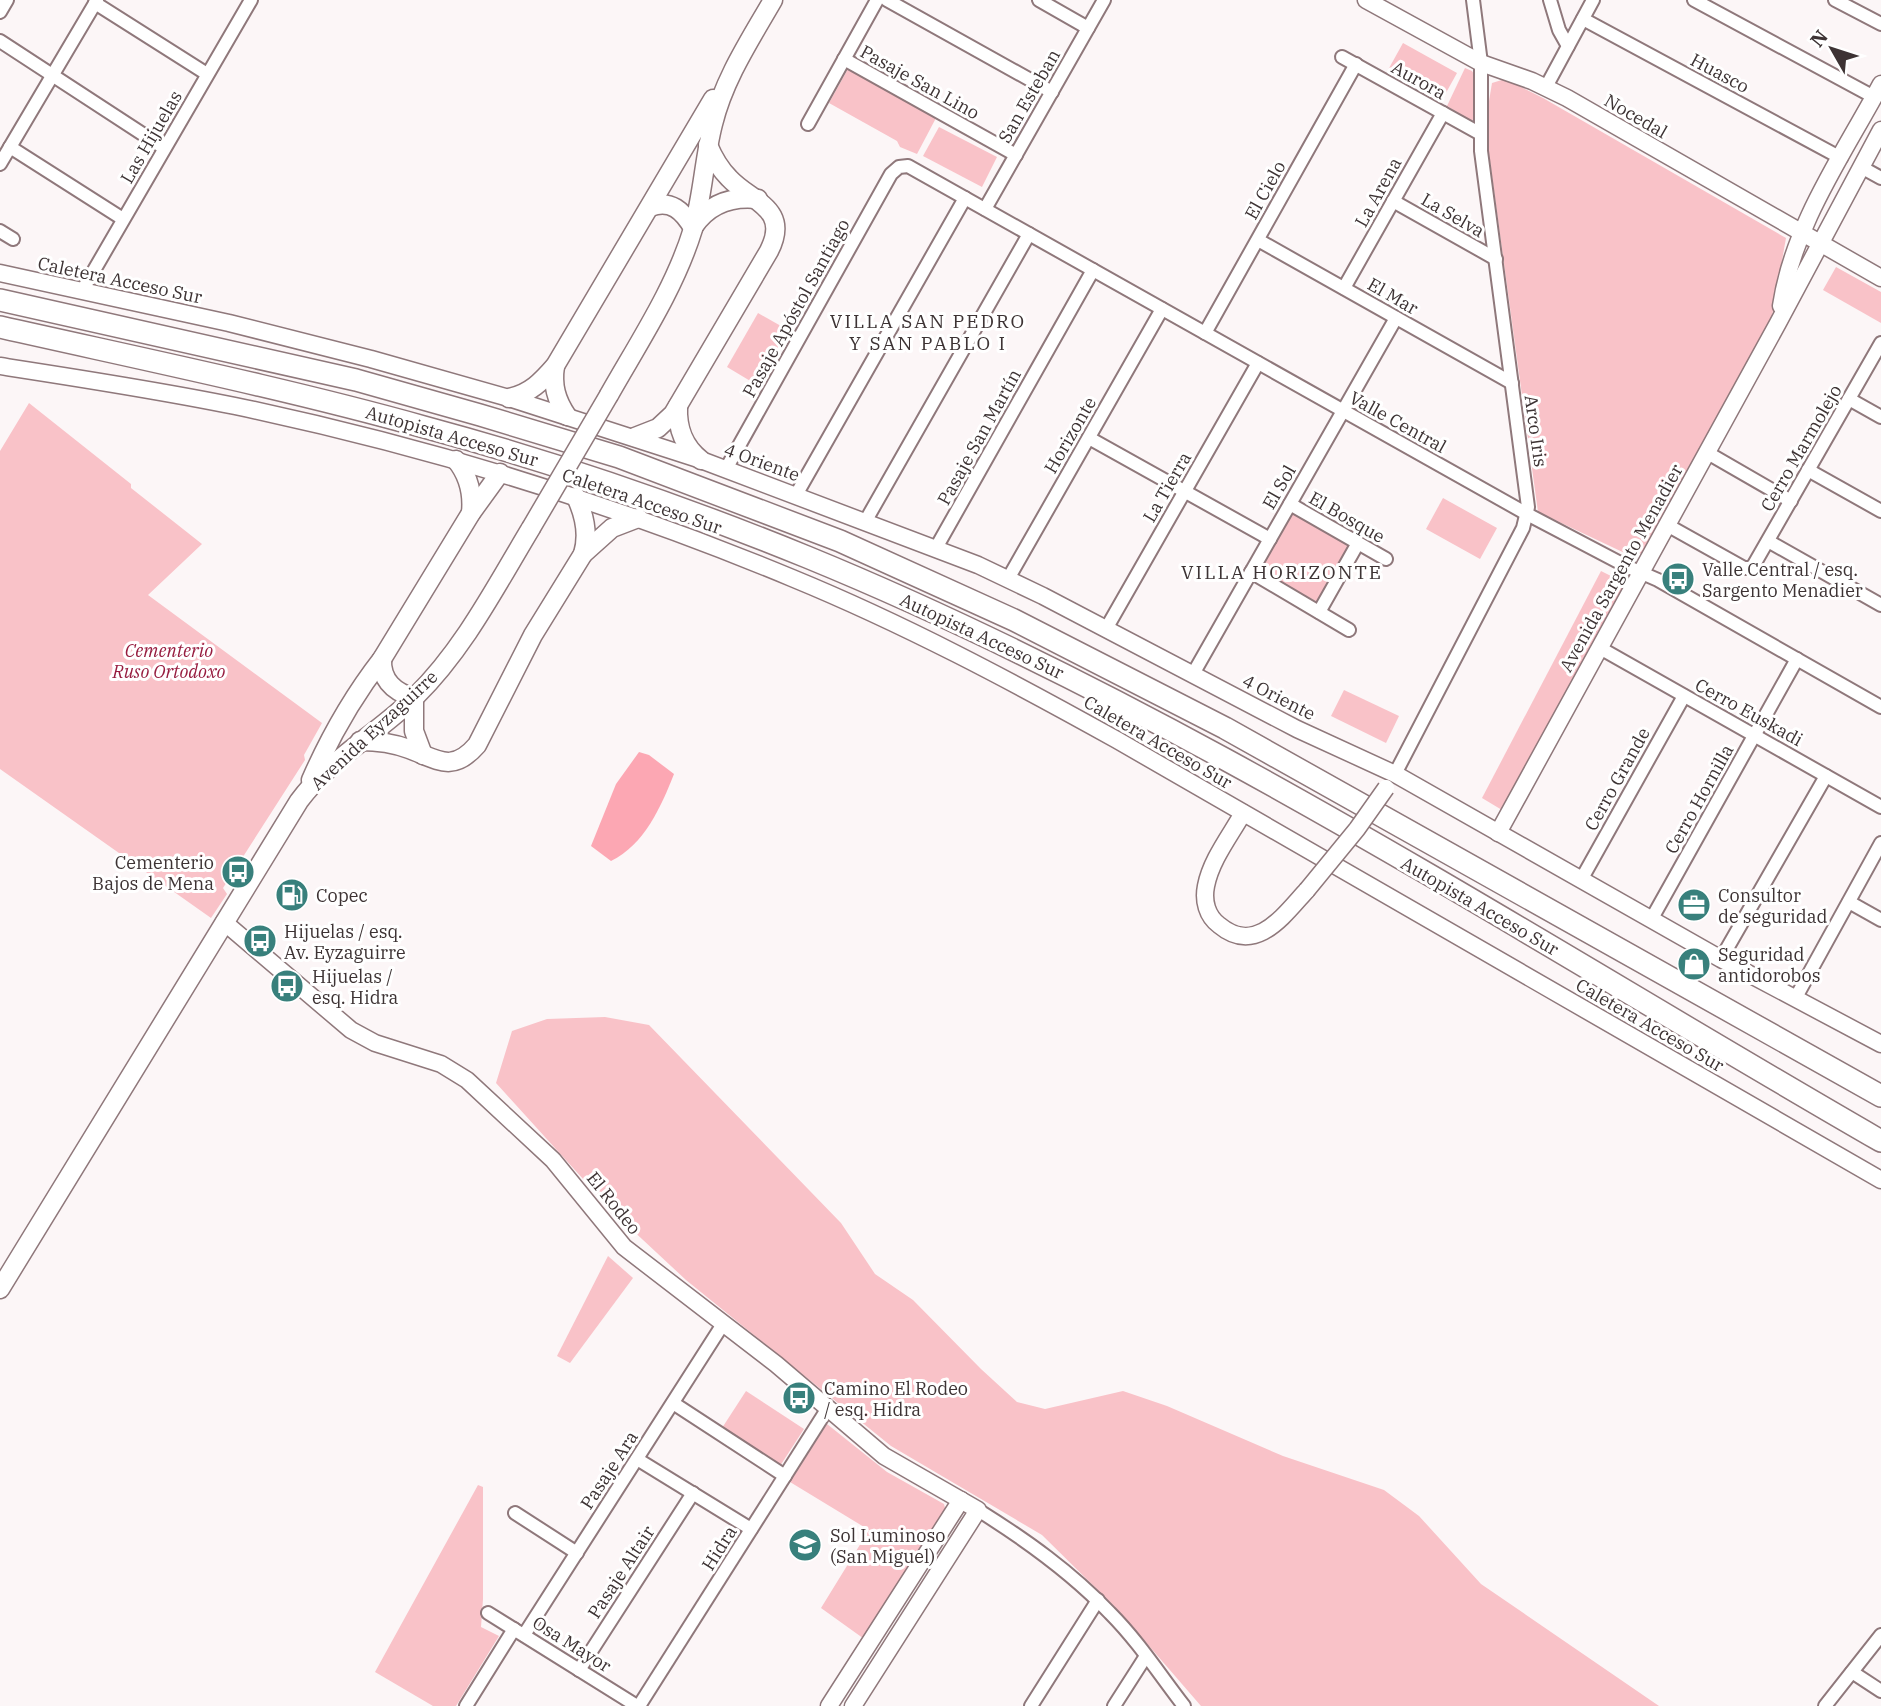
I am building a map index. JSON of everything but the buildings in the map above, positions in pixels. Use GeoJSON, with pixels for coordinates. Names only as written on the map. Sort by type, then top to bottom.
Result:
{"type":"FeatureCollection","features":[{"type":"Feature","properties":{"kind":"highway","name":"Autopista Acceso Sur"},"geometry":{"type":"LineString","coordinates":[[0,300],[356,380],[492,418],[619,457],[775,515],[862,551],[1004,615],[1225,729],[1881,1096]]}},
{"type":"Feature","properties":{"kind":"highway","name":"Autopista Acceso Sur"},"geometry":{"type":"LineString","coordinates":[[0,327],[305,396],[483,443],[622,486],[866,582],[1019,652],[1184,736],[1414,867],[1881,1142]]}},
{"type":"Feature","properties":{"kind":"main road","name":"Avenida Eyzaguirre"},"geometry":{"type":"LineString","coordinates":[[0,1289],[305,793],[360,741],[414,698],[456,649],[531,528],[668,289],[693,228],[708,145],[720,101],[736,63],[773,0]]}},
{"type":"Feature","properties":{"kind":"main road","name":"Nocedal"},"geometry":{"type":"LineString","coordinates":[[1366,0],[1480,63],[1546,88],[1881,278]]}},
{"type":"Feature","properties":{"kind":"main road"},"geometry":{"type":"LineString","coordinates":[[509,398],[526,393],[537,386],[555,366],[736,63]]}},
{"type":"Feature","properties":{"kind":"main road","name":"Avenida Sargento Menadier"},"geometry":{"type":"LineString","coordinates":[[1778,323],[1786,278],[1801,233],[1878,90]]}},
{"type":"Feature","properties":{"kind":"main road","name":"Avenida Sargento Menadier"},"geometry":{"type":"LineString","coordinates":[[1498,833],[1881,130]]}},
{"type":"Feature","properties":{"kind":"main road"},"geometry":{"type":"LineString","coordinates":[[635,437],[658,428],[678,406],[773,244],[775,229],[772,215],[758,199],[729,178],[713,157],[708,145]]}},
{"type":"Feature","properties":{"kind":"main road"},"geometry":{"type":"LineString","coordinates":[[650,207],[672,205],[693,228],[699,219],[716,205],[736,198],[758,199]]}},
{"type":"Feature","properties":{"kind":"main road","name":"Caletera Acceso Sur"},"geometry":{"type":"LineString","coordinates":[[0,273],[302,341],[509,398],[635,437]]}},
{"type":"Feature","properties":{"kind":"main road","name":"Caletera Acceso Sur"},"geometry":{"type":"LineString","coordinates":[[0,366],[234,406],[456,460],[638,518],[794,579],[939,645],[1094,727],[1881,1180]]}},
{"type":"Feature","properties":{"kind":"main road"},"geometry":{"type":"LineString","coordinates":[[555,366],[556,395],[567,416]]}},
{"type":"Feature","properties":{"kind":"main road"},"geometry":{"type":"LineString","coordinates":[[678,406],[678,425],[682,437],[701,460]]}},
{"type":"Feature","properties":{"kind":"main road","name":"4 Oriente"},"geometry":{"type":"LineString","coordinates":[[635,437],[936,548],[1009,579],[1297,729],[1390,781],[1498,833],[1721,959],[1881,1044]]}},
{"type":"Feature","properties":{"kind":"main road"},"geometry":{"type":"LineString","coordinates":[[456,460],[471,488],[471,513]]}},
{"type":"Feature","properties":{"kind":"main road"},"geometry":{"type":"LineString","coordinates":[[305,793],[327,748],[369,678],[471,513],[500,473]]}},
{"type":"Feature","properties":{"kind":"main road"},"geometry":{"type":"LineString","coordinates":[[360,741],[395,745],[435,761],[454,762],[466,757],[477,745],[533,635],[583,554],[587,540],[586,525],[576,497]]}},
{"type":"Feature","properties":{"kind":"main road"},"geometry":{"type":"LineString","coordinates":[[583,554],[612,528],[638,518]]}},
{"type":"Feature","properties":{"kind":"main road"},"geometry":{"type":"LineString","coordinates":[[382,659],[386,681],[394,689],[414,698],[414,731],[423,755]]}},
{"type":"Feature","properties":{"kind":"main road"},"geometry":{"type":"LineString","coordinates":[[1243,813],[1208,877],[1205,899],[1215,922],[1236,935],[1247,936],[1261,933],[1275,923],[1307,890],[1357,829],[1390,781]]}},
{"type":"Feature","properties":{"kind":"main road","name":"El Rodeo"},"geometry":{"type":"LineString","coordinates":[[224,922],[351,1030],[375,1043],[441,1064],[474,1085],[554,1160],[624,1247],[776,1364],[884,1456],[978,1510]]}},
{"type":"Feature","properties":{"kind":"main road"},"geometry":{"type":"LineString","coordinates":[[829,1706],[961,1500]]}},
{"type":"Feature","properties":{"kind":"main road"},"geometry":{"type":"LineString","coordinates":[[853,1706],[978,1510]]}},
{"type":"Feature","properties":{"kind":"street"},"geometry":{"type":"LineString","coordinates":[[0,12],[7,0]]}},
{"type":"Feature","properties":{"kind":"street"},"geometry":{"type":"LineString","coordinates":[[808,124],[877,0]]}},
{"type":"Feature","properties":{"kind":"street"},"geometry":{"type":"LineString","coordinates":[[887,0],[1052,92]]}},
{"type":"Feature","properties":{"kind":"street"},"geometry":{"type":"LineString","coordinates":[[1039,0],[1088,28]]}},
{"type":"Feature","properties":{"kind":"street","name":"San Esteban"},"geometry":{"type":"LineString","coordinates":[[985,209],[1104,0]]}},
{"type":"Feature","properties":{"kind":"street","name":"Arco Iris"},"geometry":{"type":"LineString","coordinates":[[1390,781],[1523,528],[1527,514],[1528,500],[1479,133],[1480,63],[1474,0]]}},
{"type":"Feature","properties":{"kind":"street"},"geometry":{"type":"LineString","coordinates":[[1550,0],[1559,30],[1568,46]]}},
{"type":"Feature","properties":{"kind":"street"},"geometry":{"type":"LineString","coordinates":[[1546,88],[1593,0]]}},
{"type":"Feature","properties":{"kind":"street"},"geometry":{"type":"LineString","coordinates":[[1694,0],[1878,90]]}},
{"type":"Feature","properties":{"kind":"street"},"geometry":{"type":"LineString","coordinates":[[1835,0],[1881,24]]}},
{"type":"Feature","properties":{"kind":"street"},"geometry":{"type":"LineString","coordinates":[[0,163],[96,1],[207,74]]}},
{"type":"Feature","properties":{"kind":"street","name":"Las Hijuelas"},"geometry":{"type":"LineString","coordinates":[[82,291],[207,74],[245,2]]}},
{"type":"Feature","properties":{"kind":"street","name":"Huasco"},"geometry":{"type":"LineString","coordinates":[[1583,19],[1841,158]]}},
{"type":"Feature","properties":{"kind":"street"},"geometry":{"type":"LineString","coordinates":[[0,41],[164,148]]}},
{"type":"Feature","properties":{"kind":"street","name":"Aurora"},"geometry":{"type":"LineString","coordinates":[[1342,57],[1479,133]]}},
{"type":"Feature","properties":{"kind":"street","name":"Pasaje San Lino"},"geometry":{"type":"LineString","coordinates":[[844,59],[1016,155]]}},
{"type":"Feature","properties":{"kind":"street","name":"El Cielo"},"geometry":{"type":"LineString","coordinates":[[1205,333],[1356,64]]}},
{"type":"Feature","properties":{"kind":"street","name":"La Arena"},"geometry":{"type":"LineString","coordinates":[[1344,288],[1443,113]]}},
{"type":"Feature","properties":{"kind":"street"},"geometry":{"type":"LineString","coordinates":[[10,148],[123,219]]}},
{"type":"Feature","properties":{"kind":"street","name":"Valle Central"},"geometry":{"type":"LineString","coordinates":[[899,167],[908,166],[1527,514],[1641,573],[1881,706]]}},
{"type":"Feature","properties":{"kind":"street","name":"Pasaje Apóstol Santiago"},"geometry":{"type":"LineString","coordinates":[[726,469],[891,174],[899,167]]}},
{"type":"Feature","properties":{"kind":"street"},"geometry":{"type":"LineString","coordinates":[[1861,167],[1881,178]]}},
{"type":"Feature","properties":{"kind":"street"},"geometry":{"type":"LineString","coordinates":[[796,495],[965,198]]}},
{"type":"Feature","properties":{"kind":"street","name":"La Selva"},"geometry":{"type":"LineString","coordinates":[[1393,201],[1496,260]]}},
{"type":"Feature","properties":{"kind":"street"},"geometry":{"type":"LineString","coordinates":[[0,231],[13,239]]}},
{"type":"Feature","properties":{"kind":"street"},"geometry":{"type":"LineString","coordinates":[[866,522],[1028,234]]}},
{"type":"Feature","properties":{"kind":"street","name":"El Mar"},"geometry":{"type":"LineString","coordinates":[[1258,240],[1512,383]]}},
{"type":"Feature","properties":{"kind":"street","name":"Pasaje San Martín"},"geometry":{"type":"LineString","coordinates":[[936,548],[1093,270]]}},
{"type":"Feature","properties":{"kind":"street","name":"Horizonte"},"geometry":{"type":"LineString","coordinates":[[1009,579],[1162,309]]}},
{"type":"Feature","properties":{"kind":"street","name":"El Sol"},"geometry":{"type":"LineString","coordinates":[[1193,674],[1396,318]]}},
{"type":"Feature","properties":{"kind":"street","name":"Cerro Marmolejo"},"geometry":{"type":"LineString","coordinates":[[1667,525],[1749,569],[1768,541],[1881,343]]}},
{"type":"Feature","properties":{"kind":"street","name":"La Tierra"},"geometry":{"type":"LineString","coordinates":[[1106,629],[1258,363]]}},
{"type":"Feature","properties":{"kind":"street"},"geometry":{"type":"LineString","coordinates":[[1849,399],[1881,417]]}},
{"type":"Feature","properties":{"kind":"street"},"geometry":{"type":"LineString","coordinates":[[1089,438],[1270,539]]}},
{"type":"Feature","properties":{"kind":"street"},"geometry":{"type":"LineString","coordinates":[[1706,452],[1791,501]]}},
{"type":"Feature","properties":{"kind":"street"},"geometry":{"type":"LineString","coordinates":[[1808,470],[1881,511]]}},
{"type":"Feature","properties":{"kind":"street","name":"El Bosque"},"geometry":{"type":"LineString","coordinates":[[1290,504],[1386,559]]}},
{"type":"Feature","properties":{"kind":"street"},"geometry":{"type":"LineString","coordinates":[[1768,541],[1881,605]]}},
{"type":"Feature","properties":{"kind":"street"},"geometry":{"type":"LineString","coordinates":[[1319,612],[1358,543]]}},
{"type":"Feature","properties":{"kind":"street"},"geometry":{"type":"LineString","coordinates":[[1251,572],[1349,629]]}},
{"type":"Feature","properties":{"kind":"street","name":"Cerro Euskadi"},"geometry":{"type":"LineString","coordinates":[[1600,648],[1881,807]]}},
{"type":"Feature","properties":{"kind":"street","name":"Cerro Hornilla"},"geometry":{"type":"LineString","coordinates":[[1651,920],[1797,659]]}},
{"type":"Feature","properties":{"kind":"street","name":"Cerro Grande"},"geometry":{"type":"LineString","coordinates":[[1581,880],[1684,696]]}},
{"type":"Feature","properties":{"kind":"street"},"geometry":{"type":"LineString","coordinates":[[1721,959],[1826,776]]}},
{"type":"Feature","properties":{"kind":"street"},"geometry":{"type":"LineString","coordinates":[[1795,999],[1881,844]]}},
{"type":"Feature","properties":{"kind":"street"},"geometry":{"type":"LineString","coordinates":[[1849,902],[1881,920]]}},
{"type":"Feature","properties":{"kind":"street","name":"Pasaje Ara"},"geometry":{"type":"LineString","coordinates":[[466,1706],[577,1553],[723,1324]]}},
{"type":"Feature","properties":{"kind":"street"},"geometry":{"type":"LineString","coordinates":[[673,1403],[785,1476]]}},
{"type":"Feature","properties":{"kind":"street","name":"Hidra"},"geometry":{"type":"LineString","coordinates":[[638,1706],[828,1408]]}},
{"type":"Feature","properties":{"kind":"street"},"geometry":{"type":"LineString","coordinates":[[637,1459],[751,1529]]}},
{"type":"Feature","properties":{"kind":"street","name":"Pasaje Altair"},"geometry":{"type":"LineString","coordinates":[[579,1670],[693,1493]]}},
{"type":"Feature","properties":{"kind":"street"},"geometry":{"type":"LineString","coordinates":[[978,1510],[1042,1552],[1098,1600],[1184,1706]]}},
{"type":"Feature","properties":{"kind":"street"},"geometry":{"type":"LineString","coordinates":[[515,1513],[577,1553]]}},
{"type":"Feature","properties":{"kind":"street"},"geometry":{"type":"LineString","coordinates":[[1031,1706],[1098,1600]]}},
{"type":"Feature","properties":{"kind":"street","name":"Osa Mayor"},"geometry":{"type":"LineString","coordinates":[[488,1612],[638,1706]]}},
{"type":"Feature","properties":{"kind":"street"},"geometry":{"type":"LineString","coordinates":[[1825,1706],[1881,1634]]}},
{"type":"Feature","properties":{"kind":"street"},"geometry":{"type":"LineString","coordinates":[[1114,1706],[1146,1656]]}},
{"type":"Feature","properties":{"kind":"street"},"geometry":{"type":"LineString","coordinates":[[1852,1672],[1881,1691]]}},
{"type":"Feature","properties":{"kind":"green space"},"geometry":{"type":"Polygon","coordinates":[[[1403,43],[1457,73],[1442,100],[1388,70],[1403,43]]]}},
{"type":"Feature","properties":{"kind":"green space"},"geometry":{"type":"Polygon","coordinates":[[[849,67],[936,118],[917,154],[900,147],[897,141],[829,103],[849,67]]]}},
{"type":"Feature","properties":{"kind":"green space"},"geometry":{"type":"Polygon","coordinates":[[[1465,68],[1475,76],[1474,119],[1471,121],[1447,106],[1465,68]]]}},
{"type":"Feature","properties":{"kind":"green space"},"geometry":{"type":"Polygon","coordinates":[[[1505,79],[1543,98],[1786,238],[1771,322],[1643,553],[1631,556],[1538,512],[1485,125],[1492,83],[1505,79]]]}},
{"type":"Feature","properties":{"kind":"green space"},"geometry":{"type":"Polygon","coordinates":[[[939,127],[997,157],[982,187],[923,156],[939,127]]]}},
{"type":"Feature","properties":{"kind":"green space"},"geometry":{"type":"Polygon","coordinates":[[[1836,267],[1881,292],[1881,323],[1823,290],[1836,267]]]}},
{"type":"Feature","properties":{"kind":"green space"},"geometry":{"type":"Polygon","coordinates":[[[758,313],[788,330],[757,385],[727,367],[758,313]]]}},
{"type":"Feature","properties":{"kind":"green space","name":"Cementerio Ruso Ortodoxo"},"geometry":{"type":"Polygon","coordinates":[[[29,403],[202,544],[148,595],[322,723],[304,755],[305,760],[223,888],[227,894],[211,918],[0,769],[0,451],[29,403]]]}},
{"type":"Feature","properties":{"kind":"green space"},"geometry":{"type":"Polygon","coordinates":[[[1443,498],[1497,528],[1480,559],[1426,529],[1443,498]]]}},
{"type":"Feature","properties":{"kind":"green space"},"geometry":{"type":"Polygon","coordinates":[[[1292,513],[1351,546],[1319,603],[1259,570],[1292,513]]]}},
{"type":"Feature","properties":{"kind":"green space"},"geometry":{"type":"Polygon","coordinates":[[[1601,571],[1627,584],[1502,810],[1482,798],[1601,571]]]}},
{"type":"Feature","properties":{"kind":"green space"},"geometry":{"type":"Polygon","coordinates":[[[1344,690],[1399,716],[1386,743],[1331,716],[1344,690]]]}},
{"type":"Feature","properties":{"kind":"green space"},"geometry":{"type":"Polygon","coordinates":[[[605,1017],[649,1025],[841,1223],[875,1274],[913,1300],[1017,1402],[1045,1409],[1123,1391],[1167,1406],[1283,1456],[1384,1490],[1419,1516],[1481,1584],[1659,1706],[1201,1706],[1117,1609],[1042,1535],[891,1446],[686,1280],[613,1212],[496,1083],[512,1031],[547,1019],[605,1017]]]}},
{"type":"Feature","properties":{"kind":"green space"},"geometry":{"type":"Polygon","coordinates":[[[608,1256],[633,1278],[570,1363],[557,1356],[608,1256]]]}},
{"type":"Feature","properties":{"kind":"green space"},"geometry":{"type":"Polygon","coordinates":[[[746,1391],[804,1429],[780,1466],[722,1428],[746,1391]]]}},
{"type":"Feature","properties":{"kind":"green space"},"geometry":{"type":"Polygon","coordinates":[[[827,1424],[887,1472],[944,1504],[946,1512],[867,1641],[821,1608],[869,1530],[790,1482],[827,1424]]]}},
{"type":"Feature","properties":{"kind":"green space"},"geometry":{"type":"Polygon","coordinates":[[[478,1485],[483,1487],[481,1627],[499,1636],[456,1706],[433,1706],[375,1672],[478,1485]]]}},
{"type":"Feature","properties":{"kind":"shaded area"},"geometry":{"type":"Polygon","coordinates":[[[639,752],[649,755],[674,774],[650,824],[633,845],[611,861],[591,846],[616,784],[639,752]]]}},
{"type":"Feature","properties":{"kind":"place","name":"Valle Central / esq. Sargento Menadier"},"geometry":{"type":"Point","coordinates":[1678,579]}},
{"type":"Feature","properties":{"kind":"place","name":"Cementerio Bajos de Mena"},"geometry":{"type":"Point","coordinates":[238,872]}},
{"type":"Feature","properties":{"kind":"place","name":"Copec"},"geometry":{"type":"Point","coordinates":[292,895]}},
{"type":"Feature","properties":{"kind":"place","name":"Consultor de seguridad"},"geometry":{"type":"Point","coordinates":[1694,905]}},
{"type":"Feature","properties":{"kind":"place","name":"Hijuelas / esq. Av. Eyzaguirre"},"geometry":{"type":"Point","coordinates":[260,941]}},
{"type":"Feature","properties":{"kind":"place","name":"Seguridad antidorobos"},"geometry":{"type":"Point","coordinates":[1694,964]}},
{"type":"Feature","properties":{"kind":"place","name":"Hijuelas / esq. Hidra"},"geometry":{"type":"Point","coordinates":[287,986]}},
{"type":"Feature","properties":{"kind":"place","name":"Camino El Rodeo / esq. Hidra"},"geometry":{"type":"Point","coordinates":[799,1398]}},
{"type":"Feature","properties":{"kind":"place","name":"Sol Luminoso (San Miguel)"},"geometry":{"type":"Point","coordinates":[805,1545]}},
{"type":"Feature","properties":{"kind":"district","name":"VILLA SAN PEDRO Y SAN PABLO I"},"geometry":{"type":"Point","coordinates":[928,332]}},
{"type":"Feature","properties":{"kind":"district","name":"VILLA HORIZONTE"},"geometry":{"type":"Point","coordinates":[1282,572]}}]}
